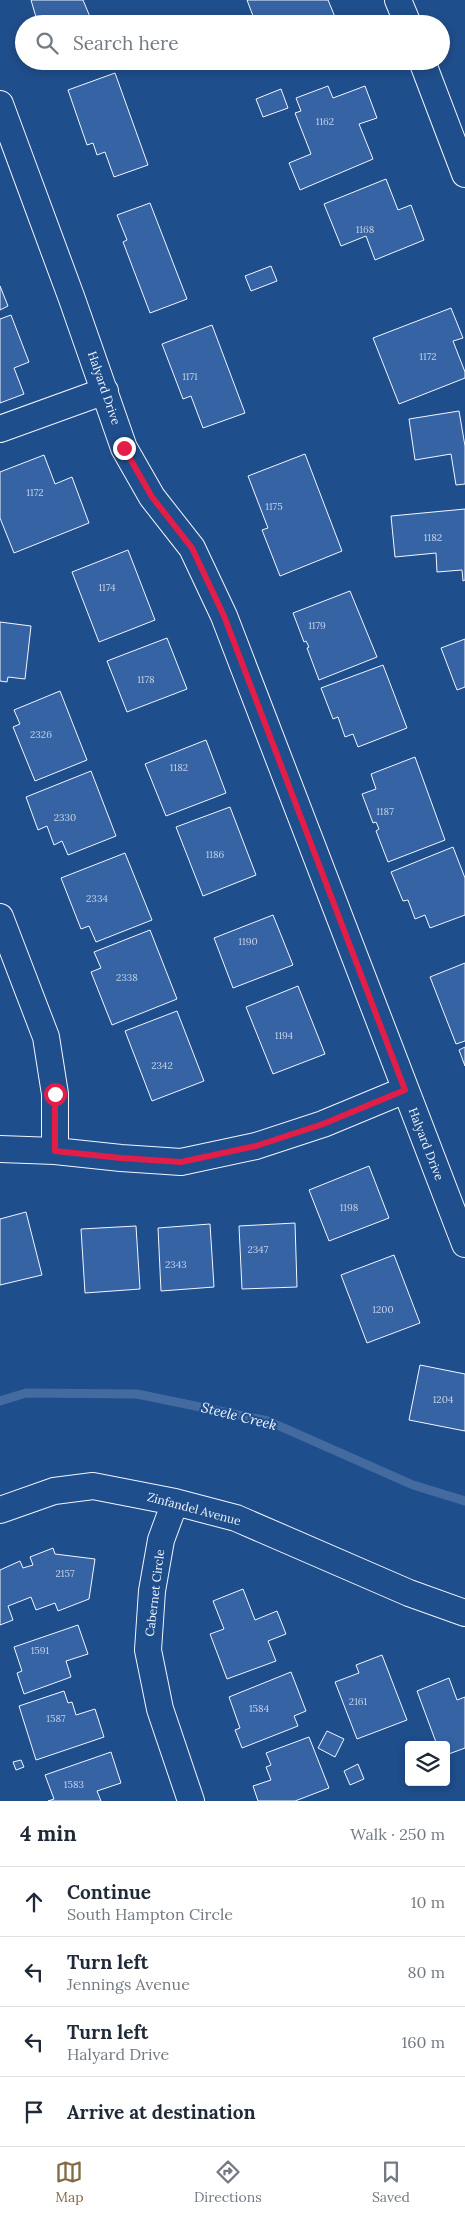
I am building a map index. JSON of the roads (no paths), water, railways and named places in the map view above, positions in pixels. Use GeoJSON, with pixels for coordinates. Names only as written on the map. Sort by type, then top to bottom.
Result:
{"type":"FeatureCollection","features":[{"type":"Feature","properties":{"kind":"street"},"geometry":{"type":"LineString","coordinates":[[398,0],[404,15]]}},
{"type":"Feature","properties":{"kind":"street"},"geometry":{"type":"LineString","coordinates":[[425,70],[465,174]]}},
{"type":"Feature","properties":{"kind":"street","name":"Halyard Drive"},"geometry":{"type":"LineString","coordinates":[[0,104],[124,448],[152,497],[192,548],[224,616],[465,1244]]}},
{"type":"Feature","properties":{"kind":"street"},"geometry":{"type":"LineString","coordinates":[[0,429],[105,391]]}},
{"type":"Feature","properties":{"kind":"street"},"geometry":{"type":"LineString","coordinates":[[0,918],[46,1038],[55,1094],[55,1151]]}},
{"type":"Feature","properties":{"kind":"street"},"geometry":{"type":"LineString","coordinates":[[0,1149],[55,1151],[181,1162],[256,1146],[323,1124],[405,1090]]}},
{"type":"Feature","properties":{"kind":"street","name":"Zinfandel Avenue"},"geometry":{"type":"LineString","coordinates":[[0,1510],[54,1491],[93,1486],[175,1502],[236,1518],[409,1593],[465,1613]]}},
{"type":"Feature","properties":{"kind":"street","name":"Cabernet Circle"},"geometry":{"type":"LineString","coordinates":[[175,1502],[161,1540],[152,1591],[148,1650],[160,1709],[191,1801]]}},
{"type":"Feature","properties":{"kind":"waterway","name":"Steele Creek"},"geometry":{"type":"LineString","coordinates":[[0,1401],[26,1393],[137,1394],[268,1421],[413,1485],[465,1501]]}}]}
